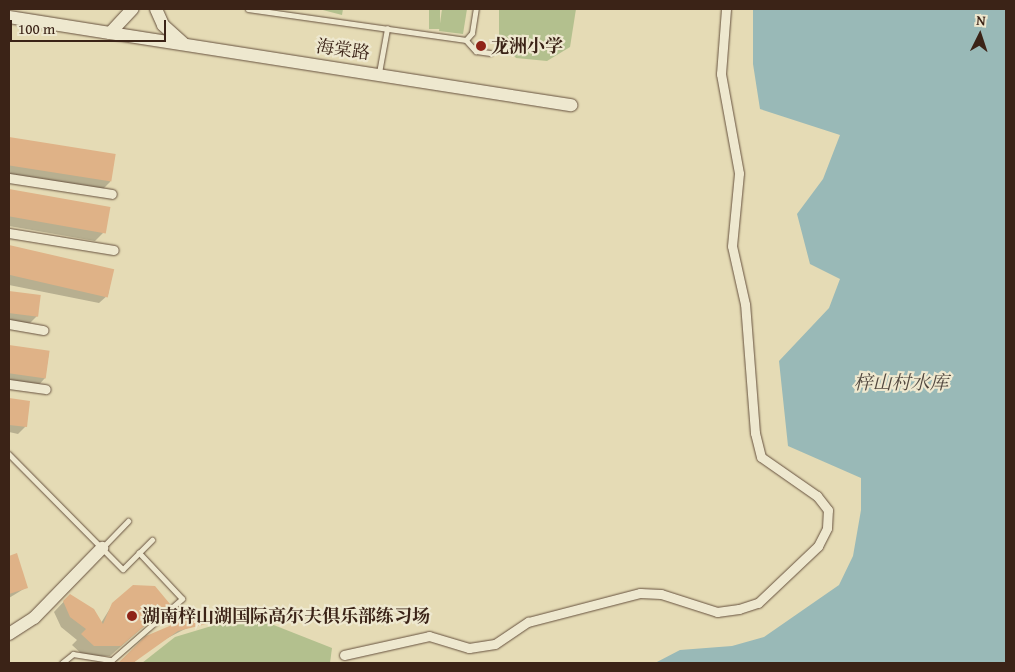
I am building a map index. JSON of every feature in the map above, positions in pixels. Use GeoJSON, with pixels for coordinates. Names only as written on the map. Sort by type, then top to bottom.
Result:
{"type":"FeatureCollection","features":[{"type":"Feature","properties":{"kind":"street"},"geometry":{"type":"LineString","coordinates":[[110,33],[132,9]]}},
{"type":"Feature","properties":{"kind":"street"},"geometry":{"type":"LineString","coordinates":[[156,9],[163,25],[184,44]]}},
{"type":"Feature","properties":{"kind":"street"},"geometry":{"type":"LineString","coordinates":[[344,655],[429,636],[469,648],[494,644],[528,622],[640,593],[661,594],[717,612],[739,609],[758,603],[818,546],[827,528],[828,510],[817,496],[760,457],[755,433],[745,304],[732,246],[738,173],[721,74],[726,9]]}},
{"type":"Feature","properties":{"kind":"street","name":"海棠路"},"geometry":{"type":"LineString","coordinates":[[9,17],[378,73],[571,105]]}},
{"type":"Feature","properties":{"kind":"street"},"geometry":{"type":"LineString","coordinates":[[9,178],[112,194]]}},
{"type":"Feature","properties":{"kind":"street"},"geometry":{"type":"LineString","coordinates":[[9,232],[114,250]]}},
{"type":"Feature","properties":{"kind":"street"},"geometry":{"type":"LineString","coordinates":[[9,324],[43,330]]}},
{"type":"Feature","properties":{"kind":"street"},"geometry":{"type":"LineString","coordinates":[[9,384],[46,389]]}},
{"type":"Feature","properties":{"kind":"street"},"geometry":{"type":"LineString","coordinates":[[9,634],[34,618],[102,548]]}},
{"type":"Feature","properties":{"kind":"lane"},"geometry":{"type":"LineString","coordinates":[[248,9],[466,40],[476,51],[490,53]]}},
{"type":"Feature","properties":{"kind":"lane"},"geometry":{"type":"LineString","coordinates":[[466,40],[472,33],[476,9]]}},
{"type":"Feature","properties":{"kind":"lane"},"geometry":{"type":"LineString","coordinates":[[378,73],[387,29]]}},
{"type":"Feature","properties":{"kind":"lane"},"geometry":{"type":"LineString","coordinates":[[9,454],[123,569],[152,540]]}},
{"type":"Feature","properties":{"kind":"lane"},"geometry":{"type":"LineString","coordinates":[[102,548],[128,521]]}},
{"type":"Feature","properties":{"kind":"lane"},"geometry":{"type":"LineString","coordinates":[[62,663],[73,654],[112,660],[182,599],[139,553]]}},
{"type":"Feature","properties":{"kind":"green space"},"geometry":{"type":"Polygon","coordinates":[[[319,9],[343,9],[342,15],[319,9]]]}},
{"type":"Feature","properties":{"kind":"green space"},"geometry":{"type":"Polygon","coordinates":[[[429,9],[440,9],[440,29],[429,29],[429,9]]]}},
{"type":"Feature","properties":{"kind":"green space"},"geometry":{"type":"Polygon","coordinates":[[[442,9],[467,9],[463,34],[439,31],[442,9]]]}},
{"type":"Feature","properties":{"kind":"green space"},"geometry":{"type":"Polygon","coordinates":[[[499,9],[576,9],[570,47],[547,61],[516,58],[499,39],[499,9]]]}},
{"type":"Feature","properties":{"kind":"green space"},"geometry":{"type":"Polygon","coordinates":[[[248,615],[332,648],[330,663],[142,663],[175,637],[248,615]]]}},
{"type":"Feature","properties":{"kind":"water","name":"梓山村水库"},"geometry":{"type":"Polygon","coordinates":[[[753,9],[1006,9],[1006,663],[655,663],[680,650],[732,646],[764,637],[839,585],[853,556],[861,510],[861,478],[788,446],[779,361],[829,308],[840,279],[810,264],[797,214],[823,179],[840,135],[760,109],[753,64],[753,9]]]}},
{"type":"Feature","properties":{"kind":"building"},"geometry":{"type":"Polygon","coordinates":[[[9,137],[116,154],[111,182],[9,165],[9,137]]]}},
{"type":"Feature","properties":{"kind":"building"},"geometry":{"type":"Polygon","coordinates":[[[9,189],[110,207],[106,233],[9,216],[9,189]]]}},
{"type":"Feature","properties":{"kind":"building"},"geometry":{"type":"Polygon","coordinates":[[[9,245],[114,269],[108,298],[9,275],[9,245]]]}},
{"type":"Feature","properties":{"kind":"building"},"geometry":{"type":"Polygon","coordinates":[[[9,291],[41,295],[38,317],[9,313],[9,291]]]}},
{"type":"Feature","properties":{"kind":"building"},"geometry":{"type":"Polygon","coordinates":[[[9,345],[50,351],[46,378],[9,373],[9,345]]]}},
{"type":"Feature","properties":{"kind":"building"},"geometry":{"type":"Polygon","coordinates":[[[9,398],[30,401],[27,427],[9,425],[9,398]]]}},
{"type":"Feature","properties":{"kind":"building"},"geometry":{"type":"Polygon","coordinates":[[[17,553],[28,588],[9,594],[9,556],[17,553]]]}},
{"type":"Feature","properties":{"kind":"building","name":"湖南梓山湖国际高尔夫俱乐部练习场"},"geometry":{"type":"Polygon","coordinates":[[[133,585],[155,586],[170,604],[121,646],[94,646],[81,634],[86,629],[70,617],[63,601],[70,594],[94,609],[103,624],[112,603],[133,585]]]}},
{"type":"Feature","properties":{"kind":"building"},"geometry":{"type":"Polygon","coordinates":[[[232,609],[231,618],[178,631],[133,663],[118,663],[146,636],[200,613],[232,609]]]}},
{"type":"Feature","properties":{"kind":"place","name":"龙洲小学"},"geometry":{"type":"Point","coordinates":[481,46]}},
{"type":"Feature","properties":{"kind":"place","name":"湖南梓山湖国际高尔夫俱乐部练习场"},"geometry":{"type":"Point","coordinates":[132,616]}}]}
